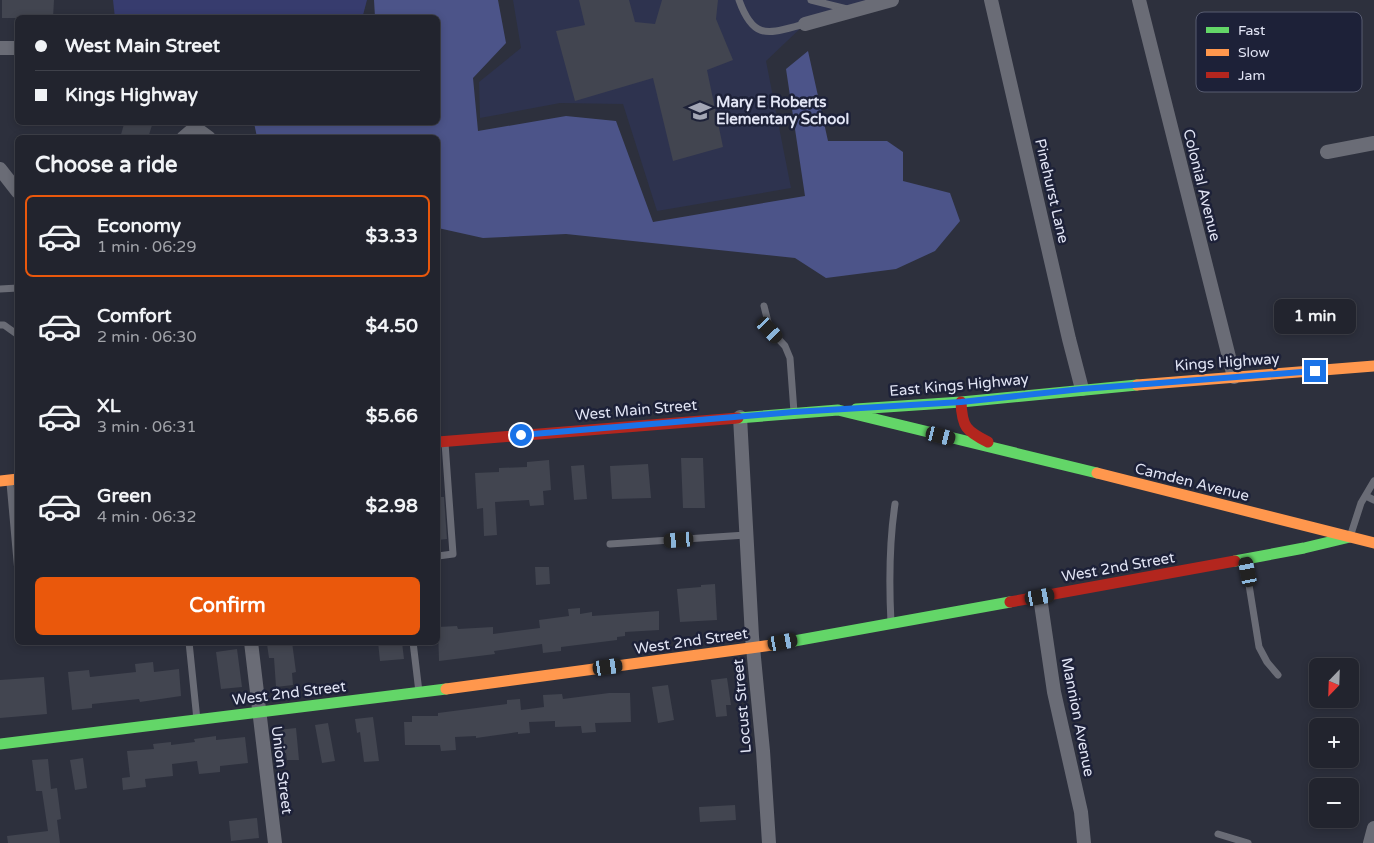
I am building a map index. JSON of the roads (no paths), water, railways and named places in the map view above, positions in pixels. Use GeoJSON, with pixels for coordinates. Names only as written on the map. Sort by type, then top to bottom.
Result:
{"type":"FeatureCollection","features":[{"type":"Feature","properties":{"kind":"main road","name":"Kings Highway"},"geometry":{"type":"LineString","coordinates":[[1082,389],[1374,366]]}},
{"type":"Feature","properties":{"kind":"main road","name":"East Kings Highway"},"geometry":{"type":"LineString","coordinates":[[838,410],[961,402],[1082,389]]}},
{"type":"Feature","properties":{"kind":"main road","name":"Camden Avenue"},"geometry":{"type":"LineString","coordinates":[[961,402],[962,417],[970,433],[1002,449]]}},
{"type":"Feature","properties":{"kind":"main road","name":"West Main Street"},"geometry":{"type":"LineString","coordinates":[[441,441],[838,410]]}},
{"type":"Feature","properties":{"kind":"main road","name":"Camden Avenue"},"geometry":{"type":"LineString","coordinates":[[838,410],[1002,449],[1374,544]]}},
{"type":"Feature","properties":{"kind":"main road","name":"West 2nd Street"},"geometry":{"type":"LineString","coordinates":[[0,744],[419,693],[753,648],[1245,559],[1350,537]]}},
{"type":"Feature","properties":{"kind":"street"},"geometry":{"type":"LineString","coordinates":[[805,24],[892,0]]}},
{"type":"Feature","properties":{"kind":"street","name":"Pinehurst Lane"},"geometry":{"type":"LineString","coordinates":[[991,0],[1082,389]]}},
{"type":"Feature","properties":{"kind":"street","name":"Colonial Avenue"},"geometry":{"type":"LineString","coordinates":[[1139,0],[1234,377]]}},
{"type":"Feature","properties":{"kind":"street"},"geometry":{"type":"LineString","coordinates":[[0,48],[15,48]]}},
{"type":"Feature","properties":{"kind":"street"},"geometry":{"type":"LineString","coordinates":[[186,135],[198,130],[205,135]]}},
{"type":"Feature","properties":{"kind":"street"},"geometry":{"type":"LineString","coordinates":[[1327,152],[1374,143]]}},
{"type":"Feature","properties":{"kind":"street"},"geometry":{"type":"LineString","coordinates":[[8,177],[15,188]]}},
{"type":"Feature","properties":{"kind":"street","name":"Locust Street"},"geometry":{"type":"LineString","coordinates":[[740,417],[753,648],[763,751],[769,843]]}},
{"type":"Feature","properties":{"kind":"street","name":"Mannion Avenue"},"geometry":{"type":"LineString","coordinates":[[1040,597],[1054,692],[1081,812],[1084,843]]}},
{"type":"Feature","properties":{"kind":"street","name":"Union Street"},"geometry":{"type":"LineString","coordinates":[[251,645],[258,712],[276,843]]}},
{"type":"Feature","properties":{"kind":"street"},"geometry":{"type":"LineString","coordinates":[[1370,843],[1374,828]]}},
{"type":"Feature","properties":{"kind":"lane"},"geometry":{"type":"LineString","coordinates":[[739,0],[752,26],[761,31],[770,33],[805,24]]}},
{"type":"Feature","properties":{"kind":"lane"},"geometry":{"type":"LineString","coordinates":[[811,0],[852,10]]}},
{"type":"Feature","properties":{"kind":"lane"},"geometry":{"type":"LineString","coordinates":[[0,289],[15,288]]}},
{"type":"Feature","properties":{"kind":"lane"},"geometry":{"type":"LineString","coordinates":[[764,306],[770,330],[785,346],[790,358],[794,412]]}},
{"type":"Feature","properties":{"kind":"lane"},"geometry":{"type":"LineString","coordinates":[[0,325],[4,325],[15,332]]}},
{"type":"Feature","properties":{"kind":"lane"},"geometry":{"type":"LineString","coordinates":[[440,556],[453,554],[441,441]]}},
{"type":"Feature","properties":{"kind":"lane"},"geometry":{"type":"LineString","coordinates":[[9,480],[15,541]]}},
{"type":"Feature","properties":{"kind":"lane"},"geometry":{"type":"LineString","coordinates":[[1350,537],[1361,503],[1374,481]]}},
{"type":"Feature","properties":{"kind":"lane"},"geometry":{"type":"LineString","coordinates":[[1366,496],[1374,500]]}},
{"type":"Feature","properties":{"kind":"lane"},"geometry":{"type":"LineString","coordinates":[[891,624],[891,526],[895,504]]}},
{"type":"Feature","properties":{"kind":"lane"},"geometry":{"type":"LineString","coordinates":[[610,544],[746,535]]}},
{"type":"Feature","properties":{"kind":"lane"},"geometry":{"type":"LineString","coordinates":[[1245,559],[1259,647],[1267,662],[1278,675]]}},
{"type":"Feature","properties":{"kind":"lane"},"geometry":{"type":"LineString","coordinates":[[189,645],[197,720]]}},
{"type":"Feature","properties":{"kind":"lane"},"geometry":{"type":"LineString","coordinates":[[413,645],[419,693]]}},
{"type":"Feature","properties":{"kind":"lane"},"geometry":{"type":"LineString","coordinates":[[1218,834],[1248,843]]}},
{"type":"Feature","properties":{"kind":"place","name":"Mary E Roberts Elementary School"},"geometry":{"type":"Point","coordinates":[700,111]}}]}
